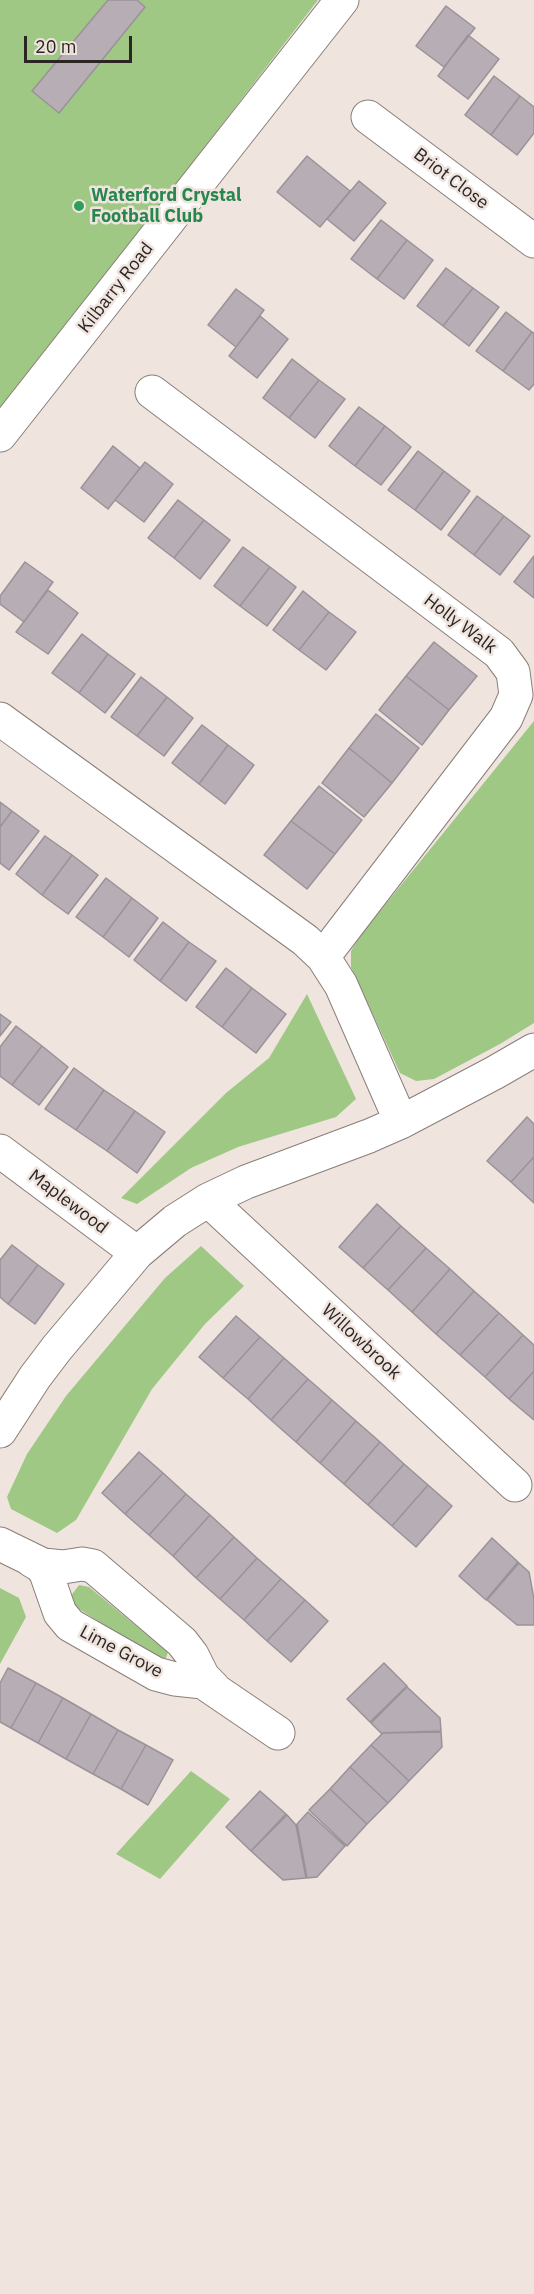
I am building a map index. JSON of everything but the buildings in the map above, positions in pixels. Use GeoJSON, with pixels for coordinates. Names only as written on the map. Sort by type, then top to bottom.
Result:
{"type":"FeatureCollection","features":[{"type":"Feature","properties":{"kind":"street","name":"Kilbarry Road"},"geometry":{"type":"LineString","coordinates":[[0,435],[342,0]]}},
{"type":"Feature","properties":{"kind":"street","name":"Briot Close"},"geometry":{"type":"LineString","coordinates":[[368,117],[534,242]]}},
{"type":"Feature","properties":{"kind":"street","name":"Holly Walk"},"geometry":{"type":"LineString","coordinates":[[152,392],[499,653],[513,672],[516,695],[506,718],[323,957]]}},
{"type":"Feature","properties":{"kind":"street"},"geometry":{"type":"LineString","coordinates":[[0,719],[305,940],[323,957],[341,986],[401,1122]]}},
{"type":"Feature","properties":{"kind":"street"},"geometry":{"type":"LineString","coordinates":[[0,1431],[35,1377],[137,1253],[175,1221],[208,1200],[266,1173],[343,1146],[401,1122],[534,1050]]}},
{"type":"Feature","properties":{"kind":"street","name":"Maplewood"},"geometry":{"type":"LineString","coordinates":[[0,1151],[137,1253]]}},
{"type":"Feature","properties":{"kind":"street","name":"Willowbrook"},"geometry":{"type":"LineString","coordinates":[[208,1200],[515,1485]]}},
{"type":"Feature","properties":{"kind":"street","name":"Lime Grove"},"geometry":{"type":"LineString","coordinates":[[0,1544],[40,1566],[46,1573],[60,1613],[70,1625],[156,1674],[175,1679],[198,1680],[213,1687]]}},
{"type":"Feature","properties":{"kind":"street","name":"Lime Grove"},"geometry":{"type":"LineString","coordinates":[[31,1560],[53,1567],[81,1564],[93,1566],[182,1642],[192,1655],[203,1677],[213,1687],[278,1733]]}},
{"type":"Feature","properties":{"kind":"green space","name":"Waterford Crystal Football Club"},"geometry":{"type":"Polygon","coordinates":[[[0,0],[318,0],[0,412],[0,0]]]}},
{"type":"Feature","properties":{"kind":"green space"},"geometry":{"type":"Polygon","coordinates":[[[534,721],[534,1023],[434,1079],[416,1081],[400,1073],[351,967],[351,951],[359,937],[534,721]]]}},
{"type":"Feature","properties":{"kind":"green space"},"geometry":{"type":"Polygon","coordinates":[[[307,994],[356,1099],[336,1117],[238,1147],[191,1168],[137,1204],[121,1198],[226,1093],[269,1058],[307,994]]]}},
{"type":"Feature","properties":{"kind":"green space"},"geometry":{"type":"Polygon","coordinates":[[[201,1246],[244,1286],[205,1324],[152,1389],[76,1520],[57,1533],[11,1509],[7,1497],[27,1454],[66,1396],[165,1278],[201,1246]]]}},
{"type":"Feature","properties":{"kind":"green space"},"geometry":{"type":"Polygon","coordinates":[[[79,1585],[89,1587],[168,1652],[166,1658],[158,1659],[73,1605],[70,1597],[79,1585]]]}},
{"type":"Feature","properties":{"kind":"green space"},"geometry":{"type":"Polygon","coordinates":[[[0,1588],[19,1598],[26,1617],[0,1664],[0,1588]]]}},
{"type":"Feature","properties":{"kind":"green space"},"geometry":{"type":"Polygon","coordinates":[[[191,1771],[230,1799],[160,1879],[116,1854],[191,1771]]]}},
{"type":"Feature","properties":{"kind":"place","name":"Waterford Crystal Football Club"},"geometry":{"type":"Point","coordinates":[79,206]}}]}
